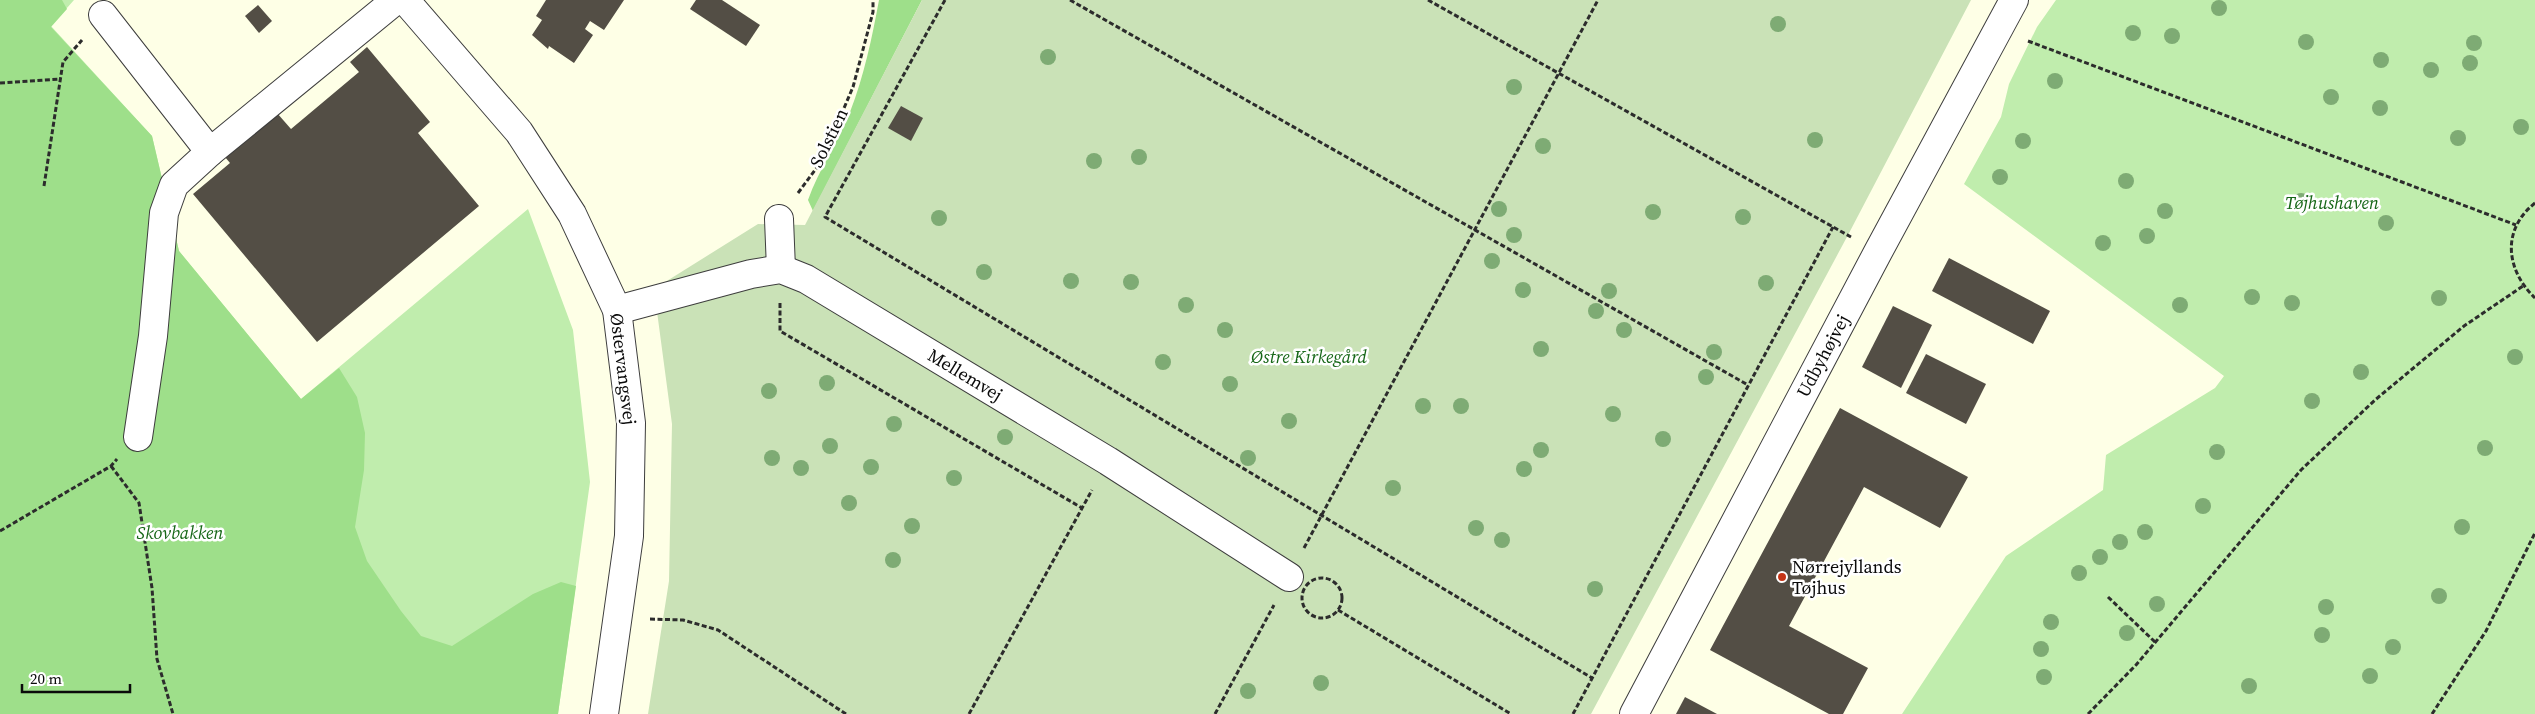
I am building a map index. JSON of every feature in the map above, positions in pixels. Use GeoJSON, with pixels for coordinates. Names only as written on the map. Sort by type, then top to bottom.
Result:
{"type":"FeatureCollection","features":[{"type":"Feature","properties":{"kind":"street"},"geometry":{"type":"LineString","coordinates":[[138,437],[153,336],[164,213],[174,185],[210,152],[396,0]]}},
{"type":"Feature","properties":{"kind":"street","name":"Østervangsvej"},"geometry":{"type":"LineString","coordinates":[[405,0],[519,132],[572,214],[617,310],[631,423],[629,536],[604,714]]}},
{"type":"Feature","properties":{"kind":"street","name":"Udbyhøjvej"},"geometry":{"type":"LineString","coordinates":[[1634,714],[1878,252],[2014,0]]}},
{"type":"Feature","properties":{"kind":"street"},"geometry":{"type":"LineString","coordinates":[[103,15],[210,152]]}},
{"type":"Feature","properties":{"kind":"street"},"geometry":{"type":"LineString","coordinates":[[617,310],[751,274],[781,269],[779,219]]}},
{"type":"Feature","properties":{"kind":"street","name":"Mellemvej"},"geometry":{"type":"LineString","coordinates":[[781,269],[806,279],[1108,461],[1290,577]]}},
{"type":"Feature","properties":{"kind":"path","name":"Solstien"},"geometry":{"type":"LineString","coordinates":[[779,219],[821,162],[853,87],[873,12],[874,0]]}},
{"type":"Feature","properties":{"kind":"path"},"geometry":{"type":"LineString","coordinates":[[945,0],[825,217],[1592,678]]}},
{"type":"Feature","properties":{"kind":"path"},"geometry":{"type":"LineString","coordinates":[[1070,0],[1748,385]]}},
{"type":"Feature","properties":{"kind":"path"},"geometry":{"type":"LineString","coordinates":[[1428,0],[1878,252]]}},
{"type":"Feature","properties":{"kind":"path"},"geometry":{"type":"LineString","coordinates":[[1215,714],[1598,0]]}},
{"type":"Feature","properties":{"kind":"path"},"geometry":{"type":"LineString","coordinates":[[44,186],[63,62],[103,15]]}},
{"type":"Feature","properties":{"kind":"path"},"geometry":{"type":"LineString","coordinates":[[1998,29],[2516,225]]}},
{"type":"Feature","properties":{"kind":"path"},"geometry":{"type":"LineString","coordinates":[[0,83],[61,79]]}},
{"type":"Feature","properties":{"kind":"path"},"geometry":{"type":"LineString","coordinates":[[2535,203],[2527,209],[2516,225],[2511,257],[2515,272],[2523,286],[2535,298]]}},
{"type":"Feature","properties":{"kind":"path"},"geometry":{"type":"LineString","coordinates":[[1573,714],[1833,227]]}},
{"type":"Feature","properties":{"kind":"path"},"geometry":{"type":"LineString","coordinates":[[781,269],[780,331],[1082,508]]}},
{"type":"Feature","properties":{"kind":"path"},"geometry":{"type":"LineString","coordinates":[[2088,714],[2155,642],[2301,470],[2375,400],[2464,326],[2523,286]]}},
{"type":"Feature","properties":{"kind":"path"},"geometry":{"type":"LineString","coordinates":[[0,530],[110,466],[138,437]]}},
{"type":"Feature","properties":{"kind":"path"},"geometry":{"type":"LineString","coordinates":[[969,714],[1108,461]]}},
{"type":"Feature","properties":{"kind":"path"},"geometry":{"type":"LineString","coordinates":[[110,466],[140,503],[152,588],[157,659],[173,714]]}},
{"type":"Feature","properties":{"kind":"path"},"geometry":{"type":"LineString","coordinates":[[2432,714],[2486,631],[2535,533]]}},
{"type":"Feature","properties":{"kind":"path"},"geometry":{"type":"LineString","coordinates":[[1312,615],[1326,617],[1338,610],[1342,596],[1335,582]]}},
{"type":"Feature","properties":{"kind":"path"},"geometry":{"type":"LineString","coordinates":[[2108,596],[2155,642]]}},
{"type":"Feature","properties":{"kind":"path"},"geometry":{"type":"LineString","coordinates":[[1338,610],[1511,714]]}},
{"type":"Feature","properties":{"kind":"path"},"geometry":{"type":"LineString","coordinates":[[618,617],[683,620],[718,630],[846,714]]}},
{"type":"Feature","properties":{"kind":"green space","name":"Skovbakken"},"geometry":{"type":"Polygon","coordinates":[[[0,0],[74,0],[51,26],[152,136],[179,251],[301,399],[528,209],[573,330],[590,482],[558,714],[0,714],[0,0]]]}},
{"type":"Feature","properties":{"kind":"green space","name":"Skovbakken"},"geometry":{"type":"Polygon","coordinates":[[[0,0],[62,0],[67,9],[51,27],[152,136],[179,251],[301,399],[339,368],[357,397],[365,433],[364,470],[355,527],[367,561],[401,611],[421,636],[452,646],[533,594],[561,582],[576,586],[558,714],[0,714],[0,0]]]}},
{"type":"Feature","properties":{"kind":"green space"},"geometry":{"type":"Polygon","coordinates":[[[879,0],[922,0],[813,211],[808,200],[855,98],[867,57],[879,0]]]}},
{"type":"Feature","properties":{"kind":"green space","name":"Østre Kirkegård"},"geometry":{"type":"Polygon","coordinates":[[[922,0],[1971,0],[1848,235],[1591,714],[648,714],[669,581],[672,424],[654,289],[758,224],[805,225],[922,0]]]}},
{"type":"Feature","properties":{"kind":"green space","name":"Tøjhushaven"},"geometry":{"type":"Polygon","coordinates":[[[2056,0],[2535,0],[2535,714],[1902,714],[2006,556],[2103,490],[2106,455],[2215,388],[2224,376],[1964,184],[2001,117],[2009,84],[2037,27],[2056,0]]]}},
{"type":"Feature","properties":{"kind":"building"},"geometry":{"type":"Polygon","coordinates":[[[546,0],[624,0],[604,30],[590,21],[585,29],[593,35],[574,63],[549,46],[548,49],[532,35],[542,20],[536,16],[546,0]]]}},
{"type":"Feature","properties":{"kind":"building"},"geometry":{"type":"Polygon","coordinates":[[[696,0],[722,0],[760,25],[746,46],[690,9],[696,0]]]}},
{"type":"Feature","properties":{"kind":"building"},"geometry":{"type":"Polygon","coordinates":[[[258,5],[272,21],[259,33],[245,16],[258,5]]]}},
{"type":"Feature","properties":{"kind":"building"},"geometry":{"type":"Polygon","coordinates":[[[367,47],[430,122],[418,133],[479,206],[317,342],[193,194],[230,163],[225,157],[277,113],[291,129],[359,72],[350,62],[367,47]]]}},
{"type":"Feature","properties":{"kind":"building"},"geometry":{"type":"Polygon","coordinates":[[[901,106],[923,118],[911,141],[888,128],[901,106]]]}},
{"type":"Feature","properties":{"kind":"building"},"geometry":{"type":"Polygon","coordinates":[[[1949,258],[2050,311],[2033,344],[1932,291],[1949,258]]]}},
{"type":"Feature","properties":{"kind":"building"},"geometry":{"type":"Polygon","coordinates":[[[1893,306],[1932,325],[1901,388],[1862,367],[1893,306]]]}},
{"type":"Feature","properties":{"kind":"building"},"geometry":{"type":"Polygon","coordinates":[[[1926,354],[1986,384],[1966,424],[1906,393],[1926,354]]]}},
{"type":"Feature","properties":{"kind":"building","name":"Nørrejyllands Tøjhus"},"geometry":{"type":"Polygon","coordinates":[[[1840,408],[1968,477],[1940,528],[1864,487],[1789,626],[1868,668],[1843,714],[1829,714],[1710,650],[1840,408]]]}},
{"type":"Feature","properties":{"kind":"building"},"geometry":{"type":"Polygon","coordinates":[[[1685,697],[1717,714],[1676,714],[1685,697]]]}},
{"type":"Feature","properties":{"kind":"place","name":"Nørrejyllands Tøjhus"},"geometry":{"type":"Point","coordinates":[1782,577]}}]}
